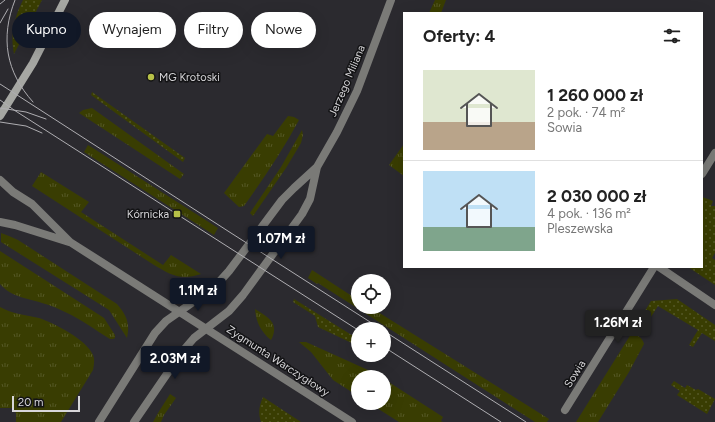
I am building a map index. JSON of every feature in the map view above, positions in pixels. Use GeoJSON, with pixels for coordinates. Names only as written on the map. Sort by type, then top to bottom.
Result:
{"type":"FeatureCollection","features":[{"type":"Feature","properties":{"kind":"main road"},"geometry":{"type":"LineString","coordinates":[[0,116],[33,63],[65,0]]}},
{"type":"Feature","properties":{"kind":"street","name":"Jerzego Miliana"},"geometry":{"type":"LineString","coordinates":[[134,422],[182,352],[194,338],[229,311],[243,295],[302,214],[310,199],[318,167],[357,91],[391,0]]}},
{"type":"Feature","properties":{"kind":"street"},"geometry":{"type":"LineString","coordinates":[[703,172],[715,154]]}},
{"type":"Feature","properties":{"kind":"street","name":"Jerzego Miliana"},"geometry":{"type":"LineString","coordinates":[[99,422],[155,333],[166,321],[206,293],[220,281],[282,200],[318,167]]}},
{"type":"Feature","properties":{"kind":"street","name":"Zygmunta Warczygłowy"},"geometry":{"type":"LineString","coordinates":[[0,180],[13,192],[32,204],[70,242],[352,422]]}},
{"type":"Feature","properties":{"kind":"street","name":"Zygmunta Warczygłowy"},"geometry":{"type":"LineString","coordinates":[[0,222],[15,225],[70,242]]}},
{"type":"Feature","properties":{"kind":"street","name":"Sowia"},"geometry":{"type":"LineString","coordinates":[[565,410],[653,268]]}},
{"type":"Feature","properties":{"kind":"street"},"geometry":{"type":"LineString","coordinates":[[660,268],[715,305]]}},
{"type":"Feature","properties":{"kind":"green space"},"geometry":{"type":"Polygon","coordinates":[[[23,0],[42,0],[36,12],[17,12],[23,0]]]}},
{"type":"Feature","properties":{"kind":"green space"},"geometry":{"type":"Polygon","coordinates":[[[435,0],[446,0],[441,12],[429,12],[435,0]]]}},
{"type":"Feature","properties":{"kind":"green space"},"geometry":{"type":"Polygon","coordinates":[[[13,48],[17,48],[14,54],[13,48]]]}},
{"type":"Feature","properties":{"kind":"green space"},"geometry":{"type":"Polygon","coordinates":[[[92,92],[185,158],[183,162],[91,95],[92,92]]]}},
{"type":"Feature","properties":{"kind":"green space"},"geometry":{"type":"Polygon","coordinates":[[[92,108],[184,174],[180,179],[79,113],[83,110],[92,108]]]}},
{"type":"Feature","properties":{"kind":"green space"},"geometry":{"type":"Polygon","coordinates":[[[288,116],[299,120],[259,185],[244,206],[239,207],[224,193],[267,134],[273,136],[288,116]]]}},
{"type":"Feature","properties":{"kind":"green space"},"geometry":{"type":"Polygon","coordinates":[[[302,130],[303,135],[301,143],[286,168],[253,216],[250,213],[281,167],[302,130]]]}},
{"type":"Feature","properties":{"kind":"green space"},"geometry":{"type":"Polygon","coordinates":[[[88,145],[218,228],[214,235],[84,152],[88,145]]]}},
{"type":"Feature","properties":{"kind":"green space"},"geometry":{"type":"Polygon","coordinates":[[[403,145],[403,175],[389,165],[403,145]]]}},
{"type":"Feature","properties":{"kind":"green space"},"geometry":{"type":"Polygon","coordinates":[[[41,172],[89,202],[81,212],[163,265],[171,255],[201,274],[188,277],[176,276],[154,265],[32,186],[41,172]]]}},
{"type":"Feature","properties":{"kind":"green space"},"geometry":{"type":"Polygon","coordinates":[[[703,197],[713,201],[711,206],[715,206],[715,253],[712,258],[715,260],[715,285],[690,268],[703,268],[703,197]]]}},
{"type":"Feature","properties":{"kind":"green space"},"geometry":{"type":"Polygon","coordinates":[[[1,233],[18,240],[117,304],[127,320],[127,338],[109,310],[1,242],[1,233]]]}},
{"type":"Feature","properties":{"kind":"green space"},"geometry":{"type":"Polygon","coordinates":[[[0,251],[104,318],[115,335],[115,338],[110,339],[77,318],[59,309],[9,292],[0,284],[0,251]]]}},
{"type":"Feature","properties":{"kind":"green space"},"geometry":{"type":"Polygon","coordinates":[[[312,270],[351,295],[351,304],[318,283],[317,284],[308,278],[312,270]]]}},
{"type":"Feature","properties":{"kind":"green space"},"geometry":{"type":"Polygon","coordinates":[[[294,299],[351,335],[351,343],[318,327],[315,316],[293,302],[294,299]]]}},
{"type":"Feature","properties":{"kind":"green space"},"geometry":{"type":"Polygon","coordinates":[[[677,299],[715,325],[715,341],[702,333],[693,347],[689,345],[698,330],[658,306],[649,320],[643,314],[651,301],[677,299]]]}},
{"type":"Feature","properties":{"kind":"green space"},"geometry":{"type":"Polygon","coordinates":[[[0,307],[14,313],[39,318],[53,324],[77,338],[90,349],[94,361],[93,370],[61,422],[16,422],[16,413],[12,408],[0,408],[0,307]]]}},
{"type":"Feature","properties":{"kind":"green space"},"geometry":{"type":"Polygon","coordinates":[[[255,309],[271,321],[274,329],[271,340],[264,334],[255,309]]]}},
{"type":"Feature","properties":{"kind":"green space"},"geometry":{"type":"Polygon","coordinates":[[[366,314],[381,314],[549,419],[547,422],[535,422],[391,330],[391,322],[379,322],[366,314]]]}},
{"type":"Feature","properties":{"kind":"green space"},"geometry":{"type":"Polygon","coordinates":[[[631,334],[639,337],[644,344],[629,372],[598,422],[576,422],[631,334]]]}},
{"type":"Feature","properties":{"kind":"green space"},"geometry":{"type":"Polygon","coordinates":[[[299,342],[306,342],[368,370],[351,370],[351,392],[333,380],[311,352],[299,342]]]}},
{"type":"Feature","properties":{"kind":"green space"},"geometry":{"type":"Polygon","coordinates":[[[674,381],[685,388],[687,385],[696,390],[698,389],[715,399],[707,414],[677,395],[680,391],[671,385],[674,381]]]}},
{"type":"Feature","properties":{"kind":"green space"},"geometry":{"type":"Polygon","coordinates":[[[391,384],[443,417],[441,421],[443,422],[399,422],[380,410],[391,410],[391,384]]]}},
{"type":"Feature","properties":{"kind":"green space"},"geometry":{"type":"Polygon","coordinates":[[[170,394],[176,398],[161,422],[153,422],[158,413],[170,394]]]}},
{"type":"Feature","properties":{"kind":"green space"},"geometry":{"type":"Polygon","coordinates":[[[263,397],[301,422],[261,422],[259,410],[263,397]]]}},
{"type":"Feature","properties":{"kind":"tram line"},"geometry":{"type":"LineString","coordinates":[[0,4],[5,0]]}},
{"type":"Feature","properties":{"kind":"tram line"},"geometry":{"type":"LineString","coordinates":[[15,0],[10,14],[8,28],[8,54],[11,67],[17,79],[33,102]]}},
{"type":"Feature","properties":{"kind":"tram line"},"geometry":{"type":"LineString","coordinates":[[0,23],[8,9]]}},
{"type":"Feature","properties":{"kind":"tram line"},"geometry":{"type":"LineString","coordinates":[[0,84],[370,322]]}},
{"type":"Feature","properties":{"kind":"tram line"},"geometry":{"type":"LineString","coordinates":[[0,100],[351,326]]}},
{"type":"Feature","properties":{"kind":"tram line"},"geometry":{"type":"LineString","coordinates":[[0,108],[26,112],[46,119]]}},
{"type":"Feature","properties":{"kind":"tram line"},"geometry":{"type":"LineString","coordinates":[[0,122],[26,126],[42,133]]}},
{"type":"Feature","properties":{"kind":"tram line"},"geometry":{"type":"LineString","coordinates":[[391,335],[526,422]]}},
{"type":"Feature","properties":{"kind":"tram line"},"geometry":{"type":"LineString","coordinates":[[391,351],[501,422]]}},
{"type":"Feature","properties":{"kind":"place","name":"MG Krotoski"},"geometry":{"type":"Point","coordinates":[151,77]}},
{"type":"Feature","properties":{"kind":"place","name":"Kórnicka"},"geometry":{"type":"Point","coordinates":[177,214]}}]}
